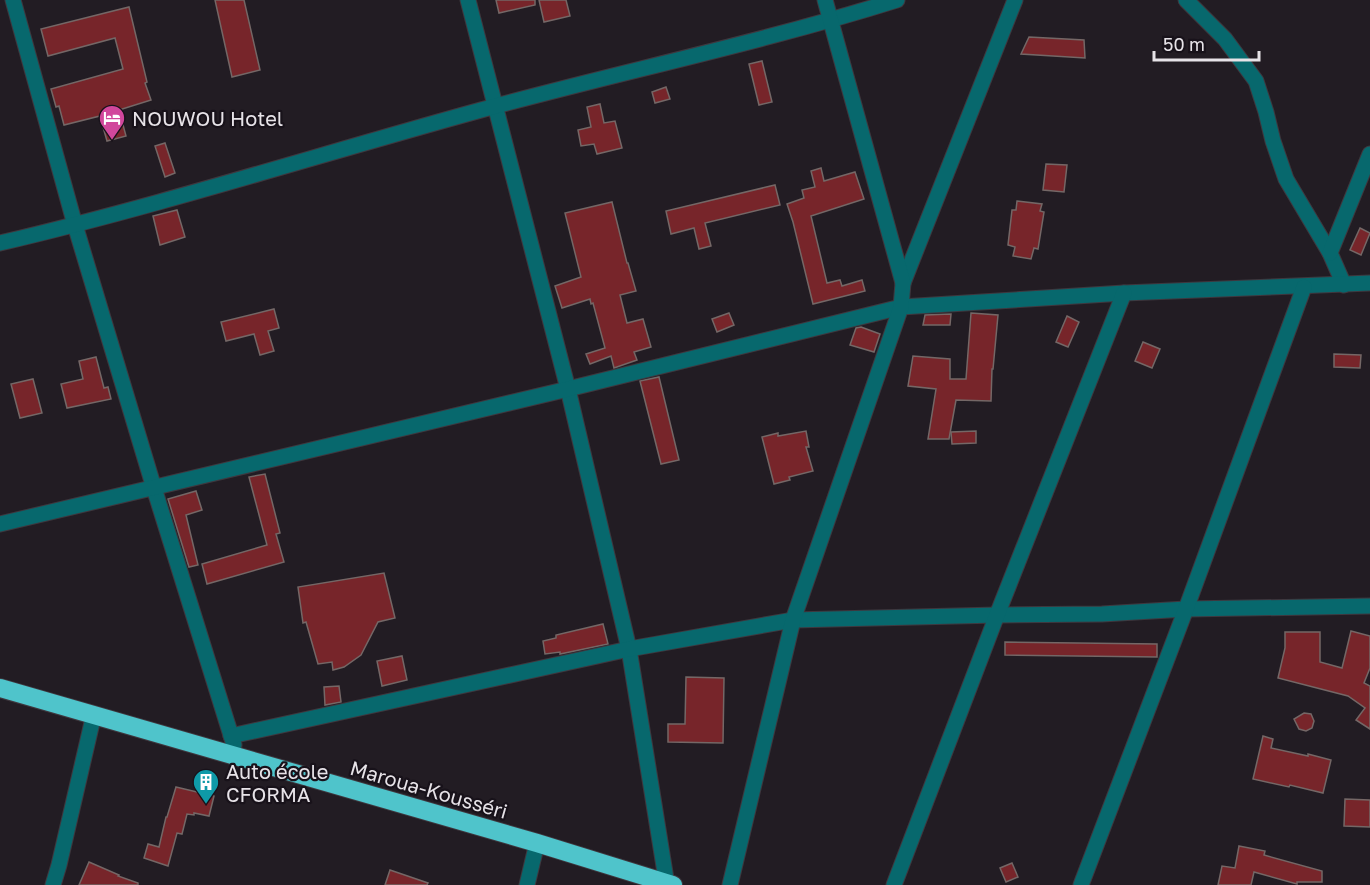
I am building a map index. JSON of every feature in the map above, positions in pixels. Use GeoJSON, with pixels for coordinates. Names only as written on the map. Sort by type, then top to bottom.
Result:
{"type":"FeatureCollection","features":[{"type":"Feature","properties":{"kind":"highway","name":"Maroua-Kousséri"},"geometry":{"type":"LineString","coordinates":[[0,688],[537,843],[669,884]]}},
{"type":"Feature","properties":{"kind":"street"},"geometry":{"type":"LineString","coordinates":[[13,0],[75,225],[154,488],[231,736],[240,758]]}},
{"type":"Feature","properties":{"kind":"street"},"geometry":{"type":"LineString","coordinates":[[468,0],[568,389],[629,649],[669,884]]}},
{"type":"Feature","properties":{"kind":"street"},"geometry":{"type":"LineString","coordinates":[[825,0],[903,283]]}},
{"type":"Feature","properties":{"kind":"street"},"geometry":{"type":"LineString","coordinates":[[0,243],[75,225],[495,106],[830,21],[897,0]]}},
{"type":"Feature","properties":{"kind":"street"},"geometry":{"type":"LineString","coordinates":[[730,885],[793,620],[901,307],[903,283],[1015,0]]}},
{"type":"Feature","properties":{"kind":"street"},"geometry":{"type":"LineString","coordinates":[[1186,0],[1225,39],[1256,81],[1286,179],[1330,253],[1344,285]]}},
{"type":"Feature","properties":{"kind":"street"},"geometry":{"type":"LineString","coordinates":[[1330,253],[1370,154]]}},
{"type":"Feature","properties":{"kind":"street"},"geometry":{"type":"LineString","coordinates":[[0,524],[901,307],[1124,293],[1370,283]]}},
{"type":"Feature","properties":{"kind":"street"},"geometry":{"type":"LineString","coordinates":[[1082,885],[1305,287]]}},
{"type":"Feature","properties":{"kind":"street"},"geometry":{"type":"LineString","coordinates":[[894,885],[1124,293]]}},
{"type":"Feature","properties":{"kind":"street"},"geometry":{"type":"LineString","coordinates":[[231,736],[629,649],[793,620],[1370,606]]}},
{"type":"Feature","properties":{"kind":"street"},"geometry":{"type":"LineString","coordinates":[[53,885],[94,714]]}},
{"type":"Feature","properties":{"kind":"street"},"geometry":{"type":"LineString","coordinates":[[527,885],[537,843]]}},
{"type":"Feature","properties":{"kind":"building"},"geometry":{"type":"Polygon","coordinates":[[[215,0],[244,0],[260,70],[232,77],[215,0]]]}},
{"type":"Feature","properties":{"kind":"building"},"geometry":{"type":"Polygon","coordinates":[[[496,0],[535,0],[535,5],[499,13],[496,0]]]}},
{"type":"Feature","properties":{"kind":"building"},"geometry":{"type":"Polygon","coordinates":[[[539,0],[566,0],[570,16],[544,22],[539,0]]]}},
{"type":"Feature","properties":{"kind":"building"},"geometry":{"type":"Polygon","coordinates":[[[129,7],[147,82],[145,83],[151,100],[119,110],[126,136],[107,141],[100,116],[64,125],[51,89],[123,69],[115,38],[48,56],[41,29],[129,7]]]}},
{"type":"Feature","properties":{"kind":"building"},"geometry":{"type":"Polygon","coordinates":[[[1029,37],[1084,40],[1085,58],[1021,54],[1029,37]]]}},
{"type":"Feature","properties":{"kind":"building"},"geometry":{"type":"Polygon","coordinates":[[[762,61],[772,102],[759,105],[749,64],[762,61]]]}},
{"type":"Feature","properties":{"kind":"building"},"geometry":{"type":"Polygon","coordinates":[[[666,87],[670,99],[655,103],[652,92],[666,87]]]}},
{"type":"Feature","properties":{"kind":"building"},"geometry":{"type":"Polygon","coordinates":[[[600,104],[604,123],[615,121],[622,148],[597,154],[594,144],[581,146],[578,130],[591,127],[587,107],[600,104]]]}},
{"type":"Feature","properties":{"kind":"building"},"geometry":{"type":"Polygon","coordinates":[[[165,143],[175,173],[165,177],[155,146],[165,143]]]}},
{"type":"Feature","properties":{"kind":"building"},"geometry":{"type":"Polygon","coordinates":[[[1046,164],[1067,165],[1064,192],[1043,190],[1046,164]]]}},
{"type":"Feature","properties":{"kind":"building"},"geometry":{"type":"Polygon","coordinates":[[[821,168],[824,181],[855,172],[864,199],[811,216],[827,283],[840,280],[842,286],[862,280],[865,291],[813,304],[787,204],[804,198],[802,190],[815,187],[811,171],[821,168]]]}},
{"type":"Feature","properties":{"kind":"building"},"geometry":{"type":"Polygon","coordinates":[[[775,185],[780,205],[705,223],[711,246],[699,249],[694,228],[671,234],[666,211],[775,185]]]}},
{"type":"Feature","properties":{"kind":"building"},"geometry":{"type":"Polygon","coordinates":[[[1017,201],[1042,204],[1040,211],[1044,212],[1038,249],[1034,248],[1031,259],[1013,256],[1015,247],[1008,245],[1012,210],[1016,210],[1017,201]]]}},
{"type":"Feature","properties":{"kind":"building"},"geometry":{"type":"Polygon","coordinates":[[[612,202],[636,291],[620,295],[627,323],[643,319],[651,347],[634,352],[637,360],[614,368],[611,356],[590,364],[586,354],[605,348],[593,303],[591,304],[590,299],[562,308],[555,286],[581,277],[565,213],[612,202]]]}},
{"type":"Feature","properties":{"kind":"building"},"geometry":{"type":"Polygon","coordinates":[[[177,210],[185,237],[160,245],[153,216],[177,210]]]}},
{"type":"Feature","properties":{"kind":"building"},"geometry":{"type":"Polygon","coordinates":[[[1360,228],[1370,233],[1361,255],[1350,250],[1360,228]]]}},
{"type":"Feature","properties":{"kind":"building"},"geometry":{"type":"Polygon","coordinates":[[[274,309],[279,328],[268,331],[274,351],[260,355],[254,334],[226,341],[221,322],[274,309]]]}},
{"type":"Feature","properties":{"kind":"building"},"geometry":{"type":"Polygon","coordinates":[[[729,313],[734,325],[717,332],[712,319],[729,313]]]}},
{"type":"Feature","properties":{"kind":"building"},"geometry":{"type":"Polygon","coordinates":[[[971,313],[998,315],[991,401],[956,400],[949,439],[928,439],[936,389],[908,386],[913,356],[950,359],[950,379],[966,379],[971,313]]]}},
{"type":"Feature","properties":{"kind":"building"},"geometry":{"type":"Polygon","coordinates":[[[951,314],[950,325],[923,325],[925,315],[951,314]]]}},
{"type":"Feature","properties":{"kind":"building"},"geometry":{"type":"Polygon","coordinates":[[[1067,316],[1079,322],[1068,347],[1056,342],[1067,316]]]}},
{"type":"Feature","properties":{"kind":"building"},"geometry":{"type":"Polygon","coordinates":[[[861,327],[880,334],[874,352],[850,345],[856,328],[861,327]]]}},
{"type":"Feature","properties":{"kind":"building"},"geometry":{"type":"Polygon","coordinates":[[[1143,342],[1160,349],[1152,368],[1135,361],[1143,342]]]}},
{"type":"Feature","properties":{"kind":"building"},"geometry":{"type":"Polygon","coordinates":[[[1334,354],[1361,355],[1360,368],[1334,367],[1334,354]]]}},
{"type":"Feature","properties":{"kind":"building"},"geometry":{"type":"Polygon","coordinates":[[[96,357],[104,388],[108,387],[111,399],[67,408],[61,384],[83,379],[79,361],[96,357]]]}},
{"type":"Feature","properties":{"kind":"building"},"geometry":{"type":"Polygon","coordinates":[[[659,377],[679,460],[661,464],[640,381],[659,377]]]}},
{"type":"Feature","properties":{"kind":"building"},"geometry":{"type":"Polygon","coordinates":[[[33,379],[42,413],[20,418],[11,384],[33,379]]]}},
{"type":"Feature","properties":{"kind":"building"},"geometry":{"type":"Polygon","coordinates":[[[806,431],[809,447],[806,447],[813,471],[789,477],[790,480],[774,484],[762,437],[778,433],[778,436],[806,431]]]}},
{"type":"Feature","properties":{"kind":"building"},"geometry":{"type":"Polygon","coordinates":[[[976,431],[976,443],[952,444],[951,432],[976,431]]]}},
{"type":"Feature","properties":{"kind":"building"},"geometry":{"type":"Polygon","coordinates":[[[265,474],[280,533],[276,534],[284,562],[207,584],[202,564],[267,545],[249,477],[265,474]]]}},
{"type":"Feature","properties":{"kind":"building"},"geometry":{"type":"Polygon","coordinates":[[[196,491],[202,510],[186,515],[198,565],[189,567],[168,499],[196,491]]]}},
{"type":"Feature","properties":{"kind":"building"},"geometry":{"type":"Polygon","coordinates":[[[384,573],[395,618],[378,622],[361,655],[344,667],[333,670],[332,662],[318,664],[306,622],[303,623],[298,587],[384,573]]]}},
{"type":"Feature","properties":{"kind":"building"},"geometry":{"type":"Polygon","coordinates":[[[603,624],[608,644],[560,654],[560,652],[545,654],[543,641],[556,638],[556,635],[603,624]]]}},
{"type":"Feature","properties":{"kind":"building"},"geometry":{"type":"Polygon","coordinates":[[[1351,631],[1370,636],[1370,668],[1364,683],[1370,686],[1370,729],[1356,720],[1365,708],[1348,696],[1278,678],[1285,648],[1285,632],[1320,632],[1320,662],[1342,668],[1351,631]]]}},
{"type":"Feature","properties":{"kind":"building"},"geometry":{"type":"Polygon","coordinates":[[[1005,642],[1157,644],[1157,657],[1005,655],[1005,642]]]}},
{"type":"Feature","properties":{"kind":"building"},"geometry":{"type":"Polygon","coordinates":[[[402,656],[407,680],[382,686],[377,661],[402,656]]]}},
{"type":"Feature","properties":{"kind":"building"},"geometry":{"type":"Polygon","coordinates":[[[686,677],[724,678],[723,743],[668,742],[668,724],[685,724],[686,677]]]}},
{"type":"Feature","properties":{"kind":"building"},"geometry":{"type":"Polygon","coordinates":[[[339,686],[341,702],[325,705],[324,687],[339,686]]]}},
{"type":"Feature","properties":{"kind":"building"},"geometry":{"type":"Polygon","coordinates":[[[1304,713],[1311,714],[1314,721],[1312,728],[1306,731],[1299,729],[1294,719],[1304,713]]]}},
{"type":"Feature","properties":{"kind":"building"},"geometry":{"type":"Polygon","coordinates":[[[1263,736],[1273,739],[1271,748],[1331,760],[1323,793],[1253,779],[1263,736]]]}},
{"type":"Feature","properties":{"kind":"building"},"geometry":{"type":"Polygon","coordinates":[[[176,787],[214,796],[209,816],[187,814],[182,834],[177,833],[168,866],[144,858],[148,844],[159,847],[176,787]]]}},
{"type":"Feature","properties":{"kind":"building"},"geometry":{"type":"Polygon","coordinates":[[[1345,799],[1370,800],[1370,827],[1344,826],[1345,799]]]}},
{"type":"Feature","properties":{"kind":"building"},"geometry":{"type":"Polygon","coordinates":[[[1239,846],[1265,851],[1264,855],[1322,871],[1322,882],[1297,882],[1297,884],[1254,872],[1251,885],[1218,885],[1222,866],[1235,868],[1239,846]]]}},
{"type":"Feature","properties":{"kind":"building"},"geometry":{"type":"Polygon","coordinates":[[[89,862],[138,883],[138,885],[79,885],[89,862]]]}},
{"type":"Feature","properties":{"kind":"building"},"geometry":{"type":"Polygon","coordinates":[[[1012,863],[1018,877],[1006,882],[1000,868],[1012,863]]]}},
{"type":"Feature","properties":{"kind":"building"},"geometry":{"type":"Polygon","coordinates":[[[390,870],[428,883],[427,885],[385,885],[390,870]]]}},
{"type":"Feature","properties":{"kind":"place","name":"NOUWOU Hotel"},"geometry":{"type":"Point","coordinates":[112,141]}},
{"type":"Feature","properties":{"kind":"place","name":"Auto école CFORMA"},"geometry":{"type":"Point","coordinates":[206,805]}}]}
